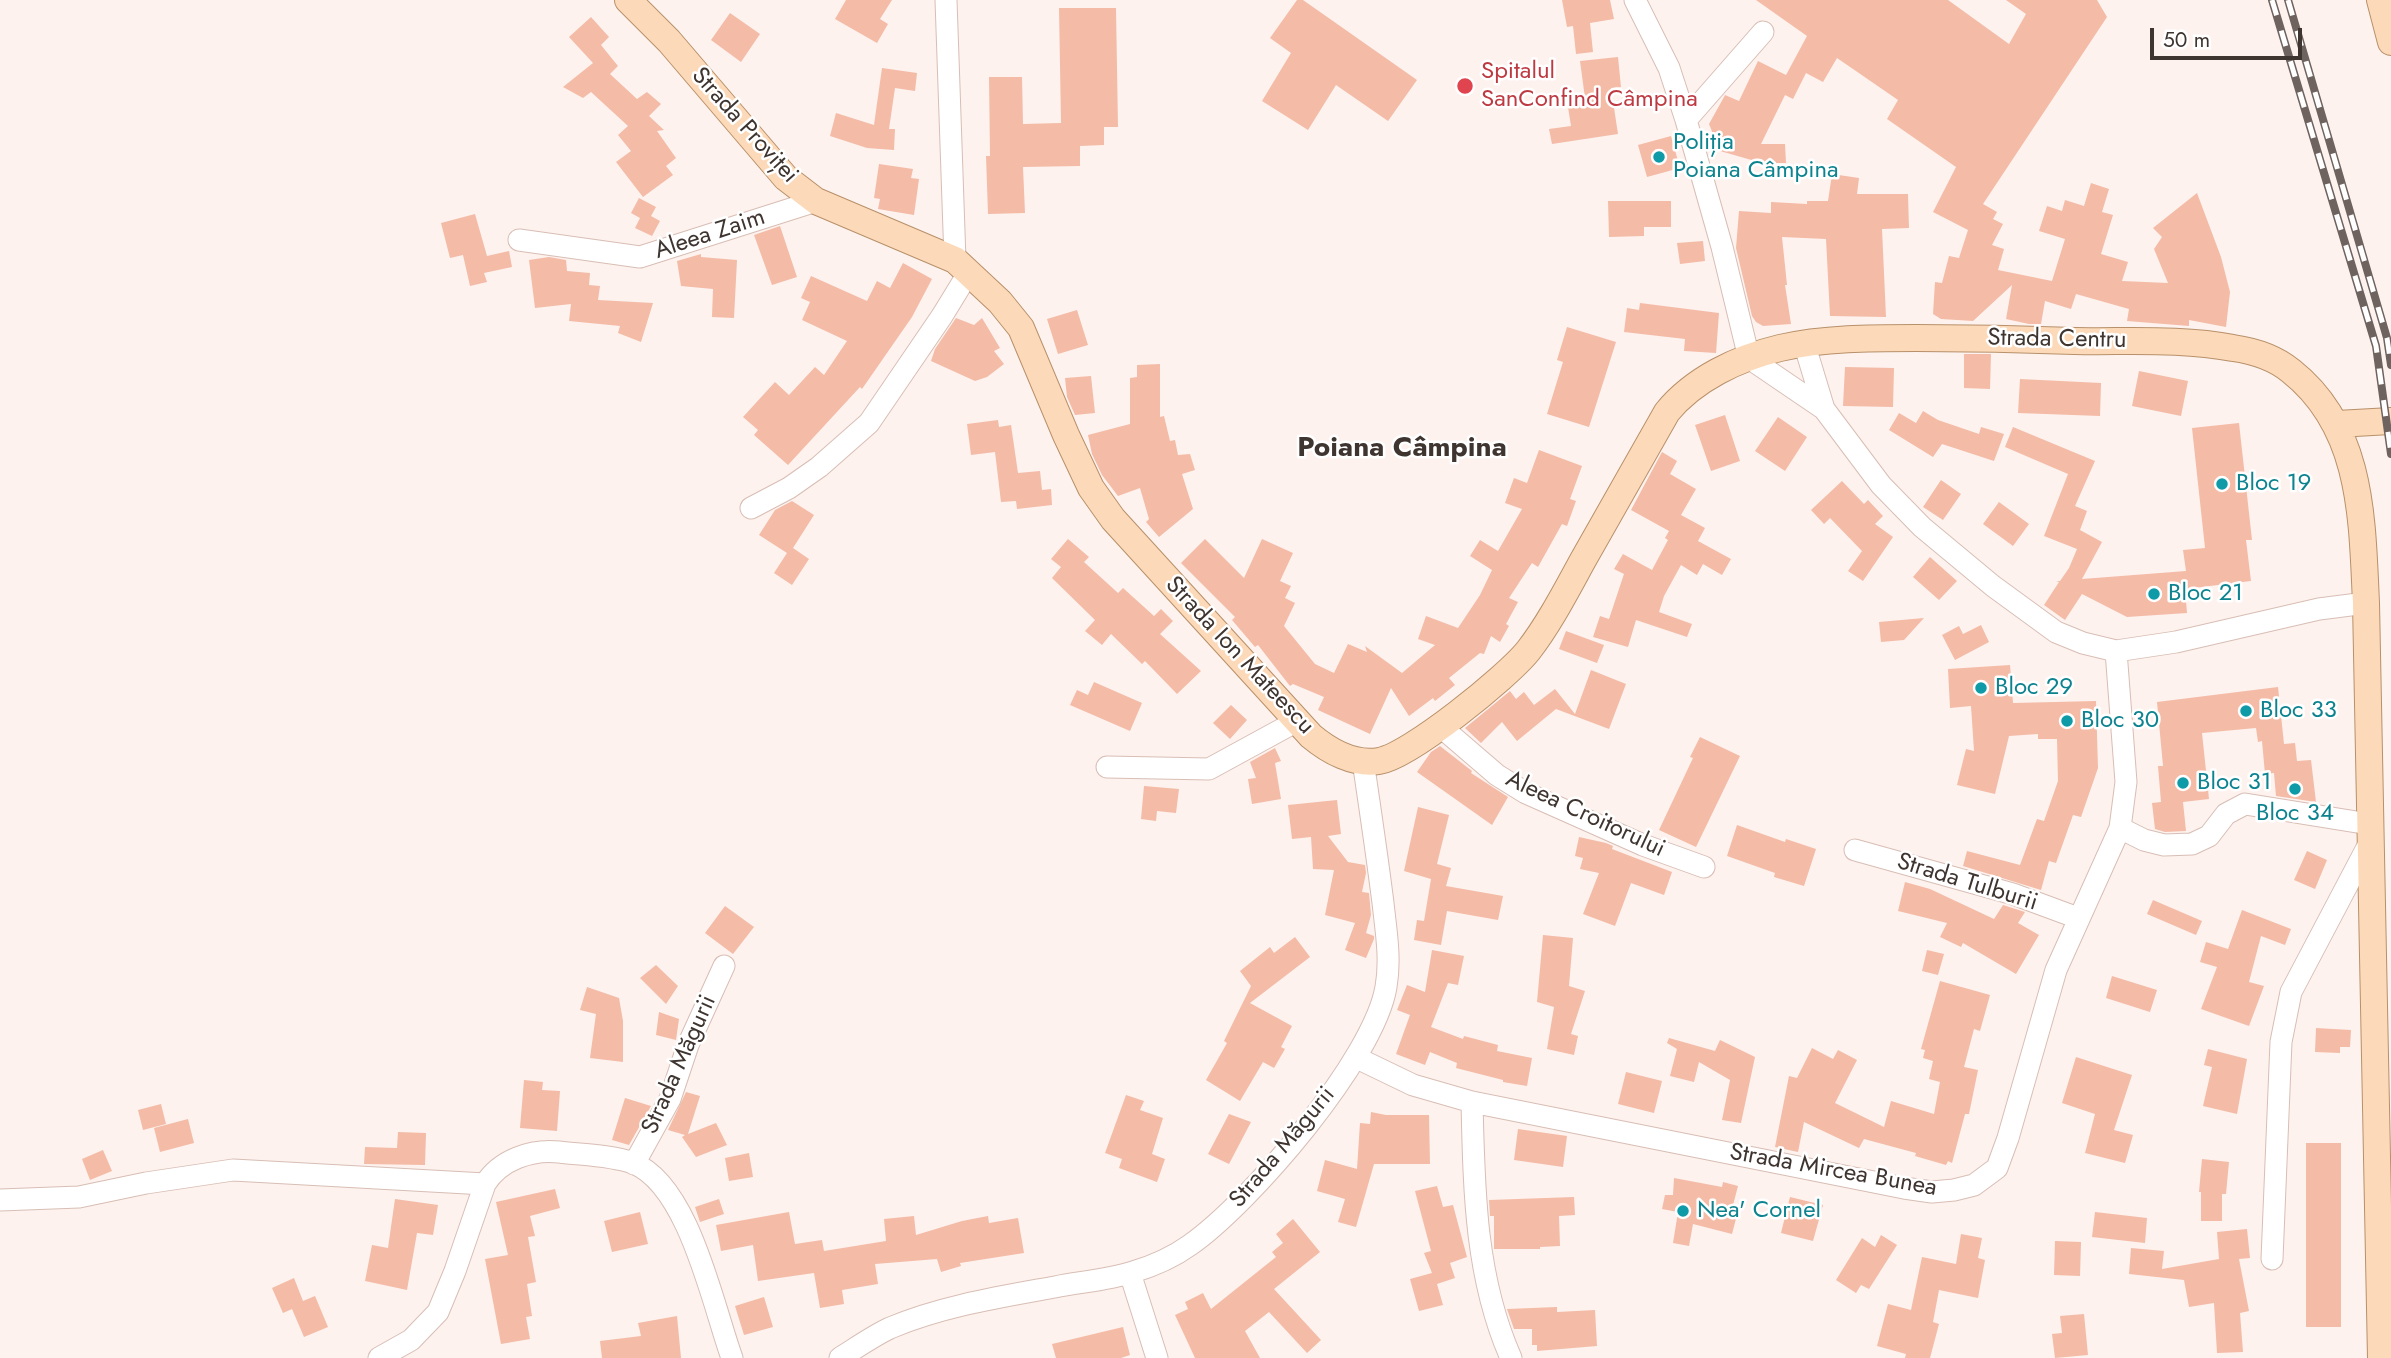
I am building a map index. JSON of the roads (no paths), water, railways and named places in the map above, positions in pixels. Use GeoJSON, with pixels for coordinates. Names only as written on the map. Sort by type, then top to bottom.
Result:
{"type":"FeatureCollection","features":[{"type":"Feature","properties":{"kind":"main road","name":"Strada Proviței"},"geometry":{"type":"LineString","coordinates":[[628,0],[669,41],[786,177],[816,201],[962,266]]}},
{"type":"Feature","properties":{"kind":"main road"},"geometry":{"type":"LineString","coordinates":[[2380,0],[2391,42]]}},
{"type":"Feature","properties":{"kind":"main road","name":"Strada Ion Mateescu"},"geometry":{"type":"LineString","coordinates":[[962,266],[1000,302],[1021,328],[1076,457],[1091,488],[1113,519],[1297,720],[1326,748],[1363,761],[1378,762],[1394,757],[1493,685],[1527,652],[1559,603],[1667,412],[1682,394],[1702,380],[1749,358]]}},
{"type":"Feature","properties":{"kind":"main road","name":"Strada Centru"},"geometry":{"type":"LineString","coordinates":[[1749,358],[1804,343],[1867,338],[1984,338],[2221,346],[2256,353],[2289,369],[2310,387],[2336,424],[2352,462],[2358,499],[2366,603],[2381,1358]]}},
{"type":"Feature","properties":{"kind":"main road"},"geometry":{"type":"LineString","coordinates":[[2336,424],[2391,421]]}},
{"type":"Feature","properties":{"kind":"street"},"geometry":{"type":"LineString","coordinates":[[751,508],[789,488],[819,467],[869,424],[942,316],[962,266],[946,0]]}},
{"type":"Feature","properties":{"kind":"street"},"geometry":{"type":"LineString","coordinates":[[1635,0],[1669,68],[1686,120],[1722,247],[1749,358],[1824,410],[1881,485],[1922,527],[1993,586],[2056,632],[2082,643],[2116,651],[2176,642],[2319,609],[2366,603]]}},
{"type":"Feature","properties":{"kind":"street"},"geometry":{"type":"LineString","coordinates":[[1686,120],[1763,32]]}},
{"type":"Feature","properties":{"kind":"street","name":"Aleea Zaim"},"geometry":{"type":"LineString","coordinates":[[519,240],[640,257],[816,201]]}},
{"type":"Feature","properties":{"kind":"street"},"geometry":{"type":"LineString","coordinates":[[1804,343],[1824,410]]}},
{"type":"Feature","properties":{"kind":"street"},"geometry":{"type":"LineString","coordinates":[[2116,651],[2126,782],[2120,828],[2144,840],[2164,845],[2192,844],[2208,836],[2226,814],[2245,804],[2370,833],[2291,992],[2281,1042],[2272,1259]]}},
{"type":"Feature","properties":{"kind":"street"},"geometry":{"type":"LineString","coordinates":[[1107,767],[1209,769],[1297,720]]}},
{"type":"Feature","properties":{"kind":"street","name":"Aleea Croitorului"},"geometry":{"type":"LineString","coordinates":[[1440,726],[1497,775],[1526,793],[1643,845],[1704,867]]}},
{"type":"Feature","properties":{"kind":"street","name":"Strada Măgurii"},"geometry":{"type":"LineString","coordinates":[[840,1358],[889,1329],[930,1314],[1002,1296],[1130,1273],[1166,1260],[1191,1245],[1222,1220],[1262,1180],[1357,1058],[1378,1015],[1386,989],[1389,958],[1377,850],[1363,761]]}},
{"type":"Feature","properties":{"kind":"street","name":"Strada Mircea Bunea"},"geometry":{"type":"LineString","coordinates":[[1357,1058],[1413,1084],[1472,1102],[1904,1188],[1932,1192],[1973,1185],[1997,1168],[2056,970],[2120,828]]}},
{"type":"Feature","properties":{"kind":"street","name":"Strada Tulburii"},"geometry":{"type":"LineString","coordinates":[[1855,850],[2013,894],[2078,918]]}},
{"type":"Feature","properties":{"kind":"street","name":"Strada Măgurii"},"geometry":{"type":"LineString","coordinates":[[634,1164],[670,1099],[688,1045],[724,966]]}},
{"type":"Feature","properties":{"kind":"street"},"geometry":{"type":"LineString","coordinates":[[1472,1102],[1475,1203],[1483,1268],[1511,1358]]}},
{"type":"Feature","properties":{"kind":"street","name":"Strada Măgurii"},"geometry":{"type":"LineString","coordinates":[[379,1358],[411,1340],[438,1312],[485,1184],[493,1171],[524,1155],[553,1152],[597,1156],[634,1164],[657,1181],[673,1200],[685,1222],[732,1358]]}},
{"type":"Feature","properties":{"kind":"street"},"geometry":{"type":"LineString","coordinates":[[0,1200],[79,1197],[233,1170],[485,1184]]}},
{"type":"Feature","properties":{"kind":"street"},"geometry":{"type":"LineString","coordinates":[[1130,1273],[1157,1358]]}},
{"type":"Feature","properties":{"kind":"railway"},"geometry":{"type":"LineString","coordinates":[[2272,0],[2376,346],[2391,454]]}},
{"type":"Feature","properties":{"kind":"railway"},"geometry":{"type":"LineString","coordinates":[[2288,0],[2387,338],[2391,365]]}},
{"type":"Feature","properties":{"kind":"place","name":"Spitalul SanConfind Câmpina"},"geometry":{"type":"Point","coordinates":[1465,86]}},
{"type":"Feature","properties":{"kind":"place","name":"Poliția Poiana Câmpina"},"geometry":{"type":"Point","coordinates":[1659,157]}},
{"type":"Feature","properties":{"kind":"place","name":"Bloc 19"},"geometry":{"type":"Point","coordinates":[2222,484]}},
{"type":"Feature","properties":{"kind":"place","name":"Bloc 21"},"geometry":{"type":"Point","coordinates":[2154,594]}},
{"type":"Feature","properties":{"kind":"place","name":"Bloc 29"},"geometry":{"type":"Point","coordinates":[1981,688]}},
{"type":"Feature","properties":{"kind":"place","name":"Bloc 33"},"geometry":{"type":"Point","coordinates":[2246,711]}},
{"type":"Feature","properties":{"kind":"place","name":"Bloc 30"},"geometry":{"type":"Point","coordinates":[2067,721]}},
{"type":"Feature","properties":{"kind":"place","name":"Bloc 31"},"geometry":{"type":"Point","coordinates":[2183,783]}},
{"type":"Feature","properties":{"kind":"place","name":"Bloc 34"},"geometry":{"type":"Point","coordinates":[2295,789]}},
{"type":"Feature","properties":{"kind":"place","name":"Nea' Cornel"},"geometry":{"type":"Point","coordinates":[1683,1211]}},
{"type":"Feature","properties":{"kind":"district","name":"Poiana Câmpina"},"geometry":{"type":"Point","coordinates":[1402,449]}}]}
